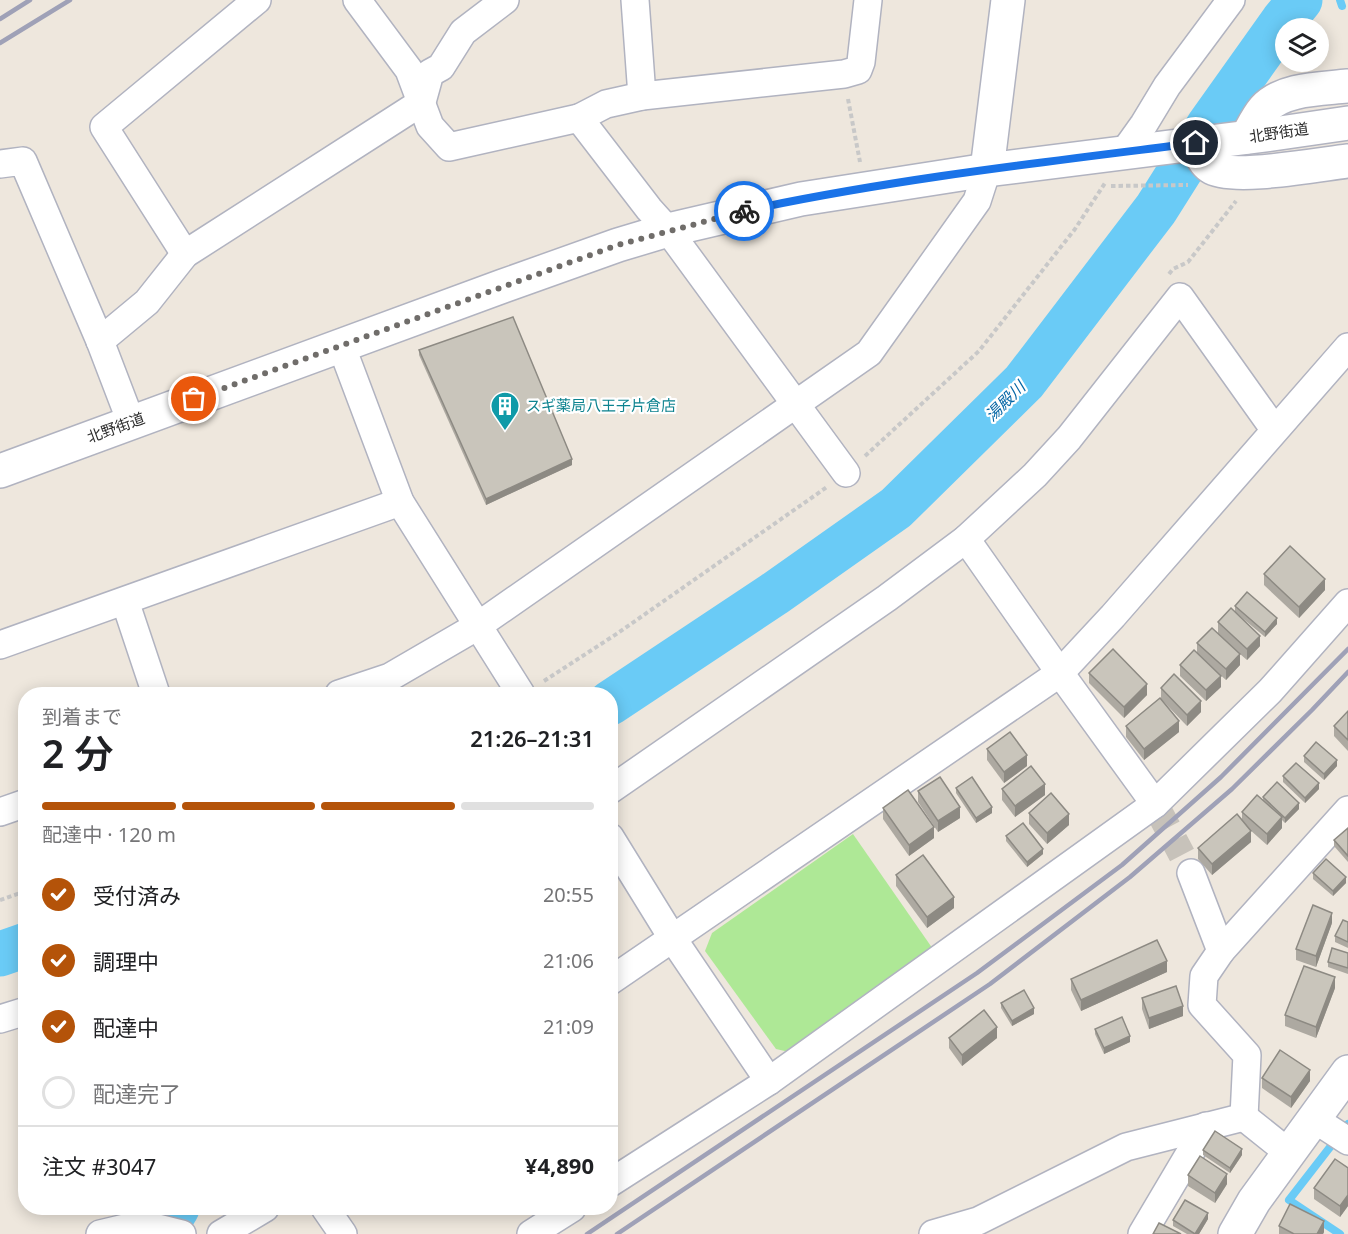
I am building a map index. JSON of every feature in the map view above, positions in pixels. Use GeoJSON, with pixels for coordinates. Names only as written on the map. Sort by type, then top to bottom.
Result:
{"type":"FeatureCollection","features":[{"type":"Feature","properties":{"kind":"main road"},"geometry":{"type":"LineString","coordinates":[[987,170],[1008,0]]}},
{"type":"Feature","properties":{"kind":"main road"},"geometry":{"type":"LineString","coordinates":[[1260,136],[1264,109],[1274,100],[1288,94],[1348,86]]}},
{"type":"Feature","properties":{"kind":"main road","name":"北野街道"},"geometry":{"type":"LineString","coordinates":[[0,471],[618,245],[668,230],[801,199],[987,170],[1348,123]]}},
{"type":"Feature","properties":{"kind":"main road"},"geometry":{"type":"LineString","coordinates":[[1196,143],[1202,158],[1210,167],[1225,172],[1243,183],[1348,160]]}},
{"type":"Feature","properties":{"kind":"main road"},"geometry":{"type":"LineString","coordinates":[[1235,1234],[1254,1201],[1288,1153],[1330,1129],[1348,1072]]}},
{"type":"Feature","properties":{"kind":"street"},"geometry":{"type":"LineString","coordinates":[[185,254],[104,127],[256,0]]}},
{"type":"Feature","properties":{"kind":"street"},"geometry":{"type":"LineString","coordinates":[[357,0],[410,70],[430,126],[449,147],[579,118],[606,104],[642,96],[843,74],[858,70],[861,62],[868,0]]}},
{"type":"Feature","properties":{"kind":"street"},"geometry":{"type":"LineString","coordinates":[[100,341],[147,302],[185,254],[422,102],[430,73],[441,67],[463,32],[505,0]]}},
{"type":"Feature","properties":{"kind":"street"},"geometry":{"type":"LineString","coordinates":[[635,0],[642,96]]}},
{"type":"Feature","properties":{"kind":"street"},"geometry":{"type":"LineString","coordinates":[[1128,152],[1167,86],[1222,3]]}},
{"type":"Feature","properties":{"kind":"street"},"geometry":{"type":"LineString","coordinates":[[1348,65],[1348,86]]}},
{"type":"Feature","properties":{"kind":"street"},"geometry":{"type":"LineString","coordinates":[[579,118],[668,230],[846,473]]}},
{"type":"Feature","properties":{"kind":"street"},"geometry":{"type":"LineString","coordinates":[[0,164],[22,161],[100,341],[131,422]]}},
{"type":"Feature","properties":{"kind":"street"},"geometry":{"type":"LineString","coordinates":[[360,687],[390,677],[477,627],[869,352],[976,201],[987,170]]}},
{"type":"Feature","properties":{"kind":"street"},"geometry":{"type":"LineString","coordinates":[[618,784],[887,598],[966,539],[1035,475],[1069,438],[1180,297],[1274,429]]}},
{"type":"Feature","properties":{"kind":"street"},"geometry":{"type":"LineString","coordinates":[[341,345],[400,502],[516,687]]}},
{"type":"Feature","properties":{"kind":"street"},"geometry":{"type":"LineString","coordinates":[[618,976],[1060,673],[1113,616],[1348,347]]}},
{"type":"Feature","properties":{"kind":"street"},"geometry":{"type":"LineString","coordinates":[[0,645],[400,502]]}},
{"type":"Feature","properties":{"kind":"street"},"geometry":{"type":"LineString","coordinates":[[966,539],[1155,804]]}},
{"type":"Feature","properties":{"kind":"street"},"geometry":{"type":"LineString","coordinates":[[125,601],[154,687]]}},
{"type":"Feature","properties":{"kind":"street"},"geometry":{"type":"LineString","coordinates":[[618,1178],[769,1081],[1155,804],[1270,691],[1348,603]]}},
{"type":"Feature","properties":{"kind":"street"},"geometry":{"type":"LineString","coordinates":[[0,812],[18,806]]}},
{"type":"Feature","properties":{"kind":"street"},"geometry":{"type":"LineString","coordinates":[[1244,1117],[1247,1055],[1202,1005],[1204,976],[1221,951],[1348,810]]}},
{"type":"Feature","properties":{"kind":"street"},"geometry":{"type":"LineString","coordinates":[[618,850],[673,939],[769,1081]]}},
{"type":"Feature","properties":{"kind":"street"},"geometry":{"type":"LineString","coordinates":[[1191,873],[1221,951]]}},
{"type":"Feature","properties":{"kind":"street"},"geometry":{"type":"LineString","coordinates":[[0,1020],[18,1014]]}},
{"type":"Feature","properties":{"kind":"street"},"geometry":{"type":"LineString","coordinates":[[933,1234],[981,1228],[1126,1147],[1244,1117]]}},
{"type":"Feature","properties":{"kind":"street"},"geometry":{"type":"LineString","coordinates":[[1244,1117],[1288,1153]]}},
{"type":"Feature","properties":{"kind":"street"},"geometry":{"type":"LineString","coordinates":[[1142,1234],[1206,1126]]}},
{"type":"Feature","properties":{"kind":"street"},"geometry":{"type":"LineString","coordinates":[[211,1234],[222,1215]]}},
{"type":"Feature","properties":{"kind":"street"},"geometry":{"type":"LineString","coordinates":[[221,1234],[253,1215]]}},
{"type":"Feature","properties":{"kind":"street"},"geometry":{"type":"LineString","coordinates":[[330,1215],[343,1234]]}},
{"type":"Feature","properties":{"kind":"street"},"geometry":{"type":"LineString","coordinates":[[531,1234],[561,1215]]}},
{"type":"Feature","properties":{"kind":"street"},"geometry":{"type":"LineString","coordinates":[[125,1225],[183,1234]]}},
{"type":"Feature","properties":{"kind":"path"},"geometry":{"type":"LineString","coordinates":[[843,74],[860,165]]}},
{"type":"Feature","properties":{"kind":"path"},"geometry":{"type":"LineString","coordinates":[[1166,278],[1173,269],[1188,262],[1231,210],[1243,183]]}},
{"type":"Feature","properties":{"kind":"path"},"geometry":{"type":"LineString","coordinates":[[1103,186],[1198,185]]}},
{"type":"Feature","properties":{"kind":"path"},"geometry":{"type":"LineString","coordinates":[[0,900],[18,894]]}},
{"type":"Feature","properties":{"kind":"green space"},"geometry":{"type":"Polygon","coordinates":[[[853,834],[935,952],[789,1052],[776,1049],[705,951],[712,933],[853,834]]]}},
{"type":"Feature","properties":{"kind":"building","name":"スギ薬局八王子片倉店"},"geometry":{"type":"Polygon","coordinates":[[[513,317],[572,459],[486,499],[419,350],[513,317]]]}},
{"type":"Feature","properties":{"kind":"building"},"geometry":{"type":"Polygon","coordinates":[[[1290,546],[1325,579],[1299,607],[1264,574],[1290,546]]]}},
{"type":"Feature","properties":{"kind":"building"},"geometry":{"type":"Polygon","coordinates":[[[1247,592],[1277,618],[1265,632],[1235,606],[1247,592]]]}},
{"type":"Feature","properties":{"kind":"building"},"geometry":{"type":"Polygon","coordinates":[[[1231,608],[1260,636],[1247,649],[1218,622],[1231,608]]]}},
{"type":"Feature","properties":{"kind":"building"},"geometry":{"type":"Polygon","coordinates":[[[1212,628],[1240,654],[1226,669],[1197,643],[1212,628]]]}},
{"type":"Feature","properties":{"kind":"building"},"geometry":{"type":"Polygon","coordinates":[[[1113,649],[1147,684],[1124,707],[1089,673],[1113,649]]]}},
{"type":"Feature","properties":{"kind":"building"},"geometry":{"type":"Polygon","coordinates":[[[1194,650],[1221,676],[1206,690],[1180,665],[1194,650]]]}},
{"type":"Feature","properties":{"kind":"building"},"geometry":{"type":"Polygon","coordinates":[[[1174,674],[1201,701],[1187,715],[1161,688],[1174,674]]]}},
{"type":"Feature","properties":{"kind":"building"},"geometry":{"type":"Polygon","coordinates":[[[1160,698],[1179,721],[1144,749],[1126,726],[1160,698]]]}},
{"type":"Feature","properties":{"kind":"building"},"geometry":{"type":"Polygon","coordinates":[[[1348,711],[1348,740],[1334,726],[1348,711]]]}},
{"type":"Feature","properties":{"kind":"building"},"geometry":{"type":"Polygon","coordinates":[[[1010,732],[1027,755],[1004,772],[987,749],[1010,732]]]}},
{"type":"Feature","properties":{"kind":"building"},"geometry":{"type":"Polygon","coordinates":[[[1316,742],[1337,760],[1324,774],[1304,756],[1316,742]]]}},
{"type":"Feature","properties":{"kind":"building"},"geometry":{"type":"Polygon","coordinates":[[[1296,763],[1319,783],[1305,798],[1283,776],[1296,763]]]}},
{"type":"Feature","properties":{"kind":"building"},"geometry":{"type":"Polygon","coordinates":[[[1031,766],[1045,784],[1015,806],[1002,789],[1031,766]]]}},
{"type":"Feature","properties":{"kind":"building"},"geometry":{"type":"Polygon","coordinates":[[[940,777],[960,807],[938,821],[918,791],[940,777]]]}},
{"type":"Feature","properties":{"kind":"building"},"geometry":{"type":"Polygon","coordinates":[[[972,777],[992,807],[976,818],[956,788],[972,777]]]}},
{"type":"Feature","properties":{"kind":"building"},"geometry":{"type":"Polygon","coordinates":[[[1277,782],[1299,803],[1285,818],[1263,797],[1277,782]]]}},
{"type":"Feature","properties":{"kind":"building"},"geometry":{"type":"Polygon","coordinates":[[[908,790],[934,827],[909,845],[883,808],[908,790]]]}},
{"type":"Feature","properties":{"kind":"building"},"geometry":{"type":"Polygon","coordinates":[[[1051,793],[1069,814],[1047,833],[1029,813],[1051,793]]]}},
{"type":"Feature","properties":{"kind":"building"},"geometry":{"type":"Polygon","coordinates":[[[1257,795],[1282,817],[1267,834],[1242,812],[1257,795]]]}},
{"type":"Feature","properties":{"kind":"building"},"geometry":{"type":"Polygon","coordinates":[[[1237,814],[1251,831],[1212,864],[1198,848],[1237,814]]]}},
{"type":"Feature","properties":{"kind":"building"},"geometry":{"type":"Polygon","coordinates":[[[1023,823],[1043,849],[1027,862],[1006,836],[1023,823]]]}},
{"type":"Feature","properties":{"kind":"building"},"geometry":{"type":"Polygon","coordinates":[[[1348,828],[1348,856],[1334,840],[1348,828]]]}},
{"type":"Feature","properties":{"kind":"building"},"geometry":{"type":"Polygon","coordinates":[[[923,855],[954,897],[927,917],[896,875],[923,855]]]}},
{"type":"Feature","properties":{"kind":"building"},"geometry":{"type":"Polygon","coordinates":[[[1326,859],[1346,877],[1333,891],[1313,873],[1326,859]]]}},
{"type":"Feature","properties":{"kind":"building"},"geometry":{"type":"Polygon","coordinates":[[[1313,905],[1332,913],[1316,956],[1296,949],[1313,905]]]}},
{"type":"Feature","properties":{"kind":"building"},"geometry":{"type":"Polygon","coordinates":[[[1343,920],[1348,922],[1348,942],[1335,936],[1343,920]]]}},
{"type":"Feature","properties":{"kind":"building"},"geometry":{"type":"Polygon","coordinates":[[[1157,940],[1167,961],[1081,1000],[1071,979],[1157,940]]]}},
{"type":"Feature","properties":{"kind":"building"},"geometry":{"type":"Polygon","coordinates":[[[1332,948],[1348,953],[1348,968],[1328,962],[1332,948]]]}},
{"type":"Feature","properties":{"kind":"building"},"geometry":{"type":"Polygon","coordinates":[[[1304,966],[1335,977],[1316,1027],[1285,1015],[1304,966]]]}},
{"type":"Feature","properties":{"kind":"building"},"geometry":{"type":"Polygon","coordinates":[[[1176,986],[1183,1006],[1149,1018],[1142,998],[1176,986]]]}},
{"type":"Feature","properties":{"kind":"building"},"geometry":{"type":"Polygon","coordinates":[[[1024,990],[1034,1008],[1012,1021],[1001,1003],[1024,990]]]}},
{"type":"Feature","properties":{"kind":"building"},"geometry":{"type":"Polygon","coordinates":[[[984,1010],[997,1027],[962,1055],[949,1038],[984,1010]]]}},
{"type":"Feature","properties":{"kind":"building"},"geometry":{"type":"Polygon","coordinates":[[[1122,1017],[1130,1036],[1104,1048],[1095,1029],[1122,1017]]]}},
{"type":"Feature","properties":{"kind":"building"},"geometry":{"type":"Polygon","coordinates":[[[1280,1050],[1310,1070],[1291,1097],[1262,1078],[1280,1050]]]}},
{"type":"Feature","properties":{"kind":"building"},"geometry":{"type":"Polygon","coordinates":[[[1215,1131],[1242,1149],[1230,1168],[1203,1150],[1215,1131]]]}},
{"type":"Feature","properties":{"kind":"building"},"geometry":{"type":"Polygon","coordinates":[[[1200,1156],[1227,1174],[1215,1193],[1188,1175],[1200,1156]]]}},
{"type":"Feature","properties":{"kind":"building"},"geometry":{"type":"Polygon","coordinates":[[[1335,1159],[1348,1168],[1348,1195],[1340,1206],[1314,1188],[1335,1159]]]}},
{"type":"Feature","properties":{"kind":"building"},"geometry":{"type":"Polygon","coordinates":[[[1185,1200],[1208,1213],[1195,1234],[1173,1220],[1185,1200]]]}},
{"type":"Feature","properties":{"kind":"building"},"geometry":{"type":"Polygon","coordinates":[[[1290,1204],[1324,1221],[1317,1234],[1294,1234],[1279,1226],[1290,1204]]]}},
{"type":"Feature","properties":{"kind":"building"},"geometry":{"type":"Polygon","coordinates":[[[1159,1223],[1181,1234],[1153,1234],[1159,1223]]]}},
{"type":"Feature","properties":{"kind":"waterway","name":"湯殿川"},"geometry":{"type":"LineString","coordinates":[[618,698],[774,594],[896,508],[1024,382],[1156,209],[1209,125],[1300,0]]}},
{"type":"Feature","properties":{"kind":"waterway"},"geometry":{"type":"LineString","coordinates":[[1340,0],[1342,6]]}},
{"type":"Feature","properties":{"kind":"waterway","name":"湯殿川"},"geometry":{"type":"LineString","coordinates":[[0,954],[18,948]]}},
{"type":"Feature","properties":{"kind":"waterway"},"geometry":{"type":"LineString","coordinates":[[1340,1234],[1289,1200],[1348,1124]]}},
{"type":"Feature","properties":{"kind":"waterway"},"geometry":{"type":"LineString","coordinates":[[161,1234],[173,1215]]}},
{"type":"Feature","properties":{"kind":"tunnel"},"geometry":{"type":"LineString","coordinates":[[1155,804],[1182,855]]}},
{"type":"Feature","properties":{"kind":"railway"},"geometry":{"type":"LineString","coordinates":[[0,19],[30,0]]}},
{"type":"Feature","properties":{"kind":"railway"},"geometry":{"type":"LineString","coordinates":[[0,43],[70,0]]}},
{"type":"Feature","properties":{"kind":"railway"},"geometry":{"type":"LineString","coordinates":[[618,1213],[977,973],[1122,865],[1221,777],[1348,649]]}},
{"type":"Feature","properties":{"kind":"railway"},"geometry":{"type":"LineString","coordinates":[[617,1234],[990,984],[1130,877],[1232,789],[1348,672]]}},
{"type":"Feature","properties":{"kind":"railway"},"geometry":{"type":"LineString","coordinates":[[587,1234],[615,1215]]}},
{"type":"Feature","properties":{"kind":"way so far"},"geometry":{"type":"LineString","coordinates":[[194,399],[618,245],[744,211]]}},
{"type":"Feature","properties":{"kind":"place","name":"スギ薬局八王子片倉店"},"geometry":{"type":"Point","coordinates":[505,432]}},
{"type":"Feature","properties":{"kind":"route"},"geometry":{"type":"LineString","coordinates":[[744,211],[801,199],[987,170],[1196,143]]}}]}
